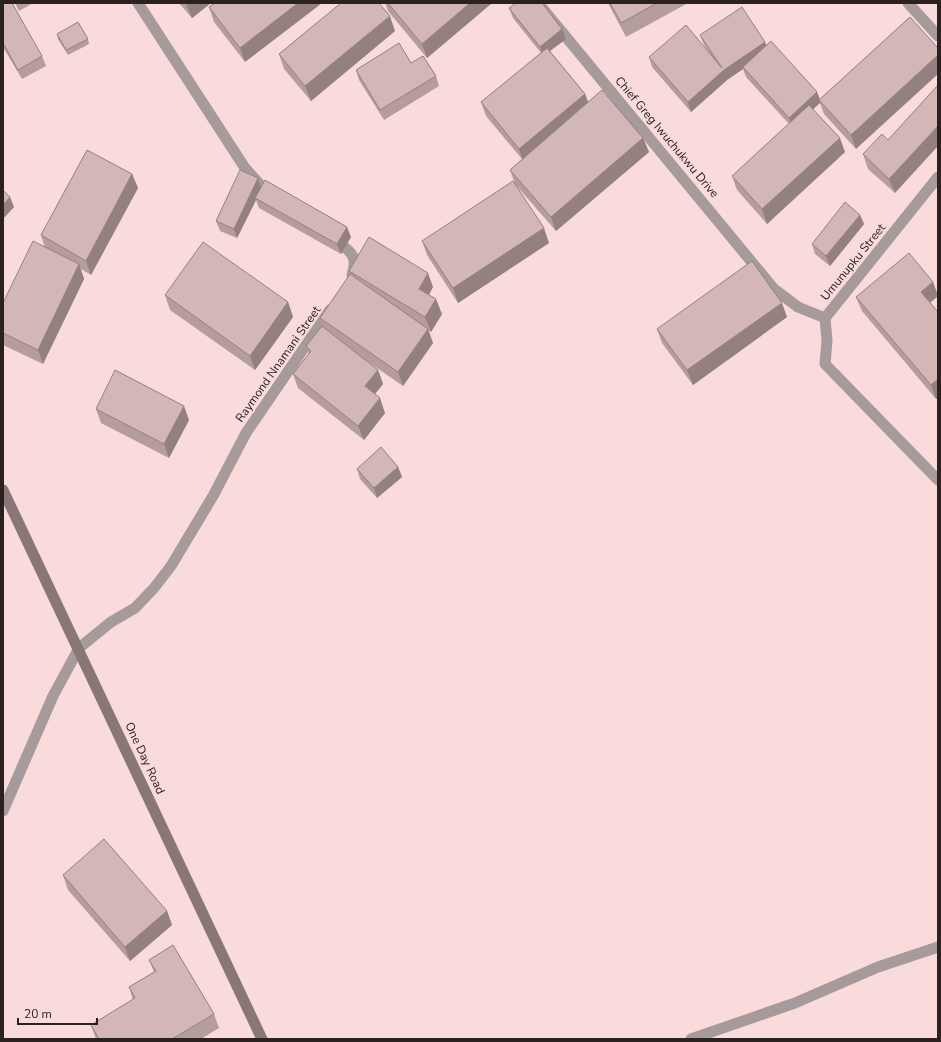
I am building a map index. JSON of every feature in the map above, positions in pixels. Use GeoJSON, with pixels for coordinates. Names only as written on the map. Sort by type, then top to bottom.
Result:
{"type":"FeatureCollection","features":[{"type":"Feature","properties":{"kind":"main road","name":"One Day Road"},"geometry":{"type":"LineString","coordinates":[[3,490],[79,648],[262,1039]]}},
{"type":"Feature","properties":{"kind":"street"},"geometry":{"type":"LineString","coordinates":[[138,3],[245,168],[262,187],[280,200]]}},
{"type":"Feature","properties":{"kind":"street","name":"Chief Greg Iwuchukwu Drive"},"geometry":{"type":"LineString","coordinates":[[538,3],[774,289]]}},
{"type":"Feature","properties":{"kind":"street"},"geometry":{"type":"LineString","coordinates":[[908,3],[938,36]]}},
{"type":"Feature","properties":{"kind":"street","name":"Umunupku Street"},"geometry":{"type":"LineString","coordinates":[[774,289],[798,306],[825,318],[938,176]]}},
{"type":"Feature","properties":{"kind":"street"},"geometry":{"type":"LineString","coordinates":[[322,231],[352,252],[356,265],[350,282]]}},
{"type":"Feature","properties":{"kind":"street","name":"Raymond Nnamani Street"},"geometry":{"type":"LineString","coordinates":[[79,648],[111,622],[135,608],[154,588],[171,566],[213,496],[246,433],[336,302]]}},
{"type":"Feature","properties":{"kind":"street"},"geometry":{"type":"LineString","coordinates":[[825,318],[828,341],[824,364],[938,480]]}},
{"type":"Feature","properties":{"kind":"street"},"geometry":{"type":"LineString","coordinates":[[3,811],[53,696],[79,648]]}},
{"type":"Feature","properties":{"kind":"street"},"geometry":{"type":"LineString","coordinates":[[691,1039],[795,1003],[878,967],[938,947]]}},
{"type":"Feature","properties":{"kind":"building"},"geometry":{"type":"Polygon","coordinates":[[[3,3],[12,3],[42,56],[18,70],[3,43],[3,3]]]}},
{"type":"Feature","properties":{"kind":"building"},"geometry":{"type":"Polygon","coordinates":[[[215,3],[298,3],[240,48],[209,7],[215,3]]]}},
{"type":"Feature","properties":{"kind":"building"},"geometry":{"type":"Polygon","coordinates":[[[341,3],[379,3],[390,16],[305,86],[279,54],[341,3]]]}},
{"type":"Feature","properties":{"kind":"building"},"geometry":{"type":"Polygon","coordinates":[[[388,3],[470,3],[422,44],[388,3]]]}},
{"type":"Feature","properties":{"kind":"building"},"geometry":{"type":"Polygon","coordinates":[[[516,3],[542,3],[562,29],[540,47],[509,8],[516,3]]]}},
{"type":"Feature","properties":{"kind":"building"},"geometry":{"type":"Polygon","coordinates":[[[610,3],[657,3],[621,23],[610,3]]]}},
{"type":"Feature","properties":{"kind":"building"},"geometry":{"type":"Polygon","coordinates":[[[742,7],[765,42],[724,70],[688,102],[649,57],[686,25],[722,68],[700,35],[742,7]]]}},
{"type":"Feature","properties":{"kind":"building"},"geometry":{"type":"Polygon","coordinates":[[[910,17],[938,48],[938,55],[851,135],[819,100],[910,17]]]}},
{"type":"Feature","properties":{"kind":"building"},"geometry":{"type":"Polygon","coordinates":[[[78,22],[88,39],[66,50],[57,34],[78,22]]]}},
{"type":"Feature","properties":{"kind":"building"},"geometry":{"type":"Polygon","coordinates":[[[771,41],[817,92],[789,118],[743,67],[771,41]]]}},
{"type":"Feature","properties":{"kind":"building"},"geometry":{"type":"Polygon","coordinates":[[[399,43],[411,63],[423,56],[436,76],[380,110],[356,70],[399,43]]]}},
{"type":"Feature","properties":{"kind":"building"},"geometry":{"type":"Polygon","coordinates":[[[547,48],[585,94],[519,149],[481,102],[547,48]]]}},
{"type":"Feature","properties":{"kind":"building"},"geometry":{"type":"Polygon","coordinates":[[[938,85],[938,126],[889,179],[863,154],[882,134],[888,140],[938,85]]]}},
{"type":"Feature","properties":{"kind":"building"},"geometry":{"type":"Polygon","coordinates":[[[602,90],[643,138],[551,217],[510,170],[602,90]]]}},
{"type":"Feature","properties":{"kind":"building"},"geometry":{"type":"Polygon","coordinates":[[[809,105],[840,138],[762,209],[732,176],[809,105]]]}},
{"type":"Feature","properties":{"kind":"building"},"geometry":{"type":"Polygon","coordinates":[[[87,150],[132,174],[86,261],[41,235],[87,150]]]}},
{"type":"Feature","properties":{"kind":"building"},"geometry":{"type":"Polygon","coordinates":[[[240,170],[258,178],[234,229],[216,221],[240,170]]]}},
{"type":"Feature","properties":{"kind":"building"},"geometry":{"type":"Polygon","coordinates":[[[265,180],[347,227],[337,244],[255,198],[265,180]]]}},
{"type":"Feature","properties":{"kind":"building"},"geometry":{"type":"Polygon","coordinates":[[[513,181],[544,228],[453,288],[422,241],[513,181]]]}},
{"type":"Feature","properties":{"kind":"building"},"geometry":{"type":"Polygon","coordinates":[[[3,190],[10,197],[3,205],[3,190]]]}},
{"type":"Feature","properties":{"kind":"building"},"geometry":{"type":"Polygon","coordinates":[[[845,202],[860,215],[826,256],[812,244],[845,202]]]}},
{"type":"Feature","properties":{"kind":"building"},"geometry":{"type":"Polygon","coordinates":[[[369,237],[428,273],[419,289],[436,299],[425,317],[349,271],[369,237]]]}},
{"type":"Feature","properties":{"kind":"building"},"geometry":{"type":"Polygon","coordinates":[[[33,241],[79,264],[38,350],[3,333],[3,303],[33,241]]]}},
{"type":"Feature","properties":{"kind":"building"},"geometry":{"type":"Polygon","coordinates":[[[203,242],[288,302],[250,356],[165,295],[203,242]]]}},
{"type":"Feature","properties":{"kind":"building"},"geometry":{"type":"Polygon","coordinates":[[[909,253],[933,282],[921,292],[938,312],[938,379],[931,385],[856,297],[909,253]]]}},
{"type":"Feature","properties":{"kind":"building"},"geometry":{"type":"Polygon","coordinates":[[[752,261],[782,303],[687,370],[657,329],[752,261]]]}},
{"type":"Feature","properties":{"kind":"building"},"geometry":{"type":"Polygon","coordinates":[[[350,274],[428,329],[398,372],[320,318],[350,274]]]}},
{"type":"Feature","properties":{"kind":"building"},"geometry":{"type":"Polygon","coordinates":[[[322,326],[378,370],[365,386],[380,398],[358,426],[293,374],[311,351],[306,346],[322,326]]]}},
{"type":"Feature","properties":{"kind":"building"},"geometry":{"type":"Polygon","coordinates":[[[115,370],[184,406],[164,444],[96,409],[115,370]]]}},
{"type":"Feature","properties":{"kind":"building"},"geometry":{"type":"Polygon","coordinates":[[[381,447],[398,467],[374,488],[357,469],[381,447]]]}},
{"type":"Feature","properties":{"kind":"building"},"geometry":{"type":"Polygon","coordinates":[[[104,839],[167,911],[125,947],[63,875],[104,839]]]}},
{"type":"Feature","properties":{"kind":"building"},"geometry":{"type":"Polygon","coordinates":[[[173,945],[214,1014],[172,1039],[99,1039],[91,1025],[135,998],[129,987],[156,971],[149,960],[173,945]]]}}]}
